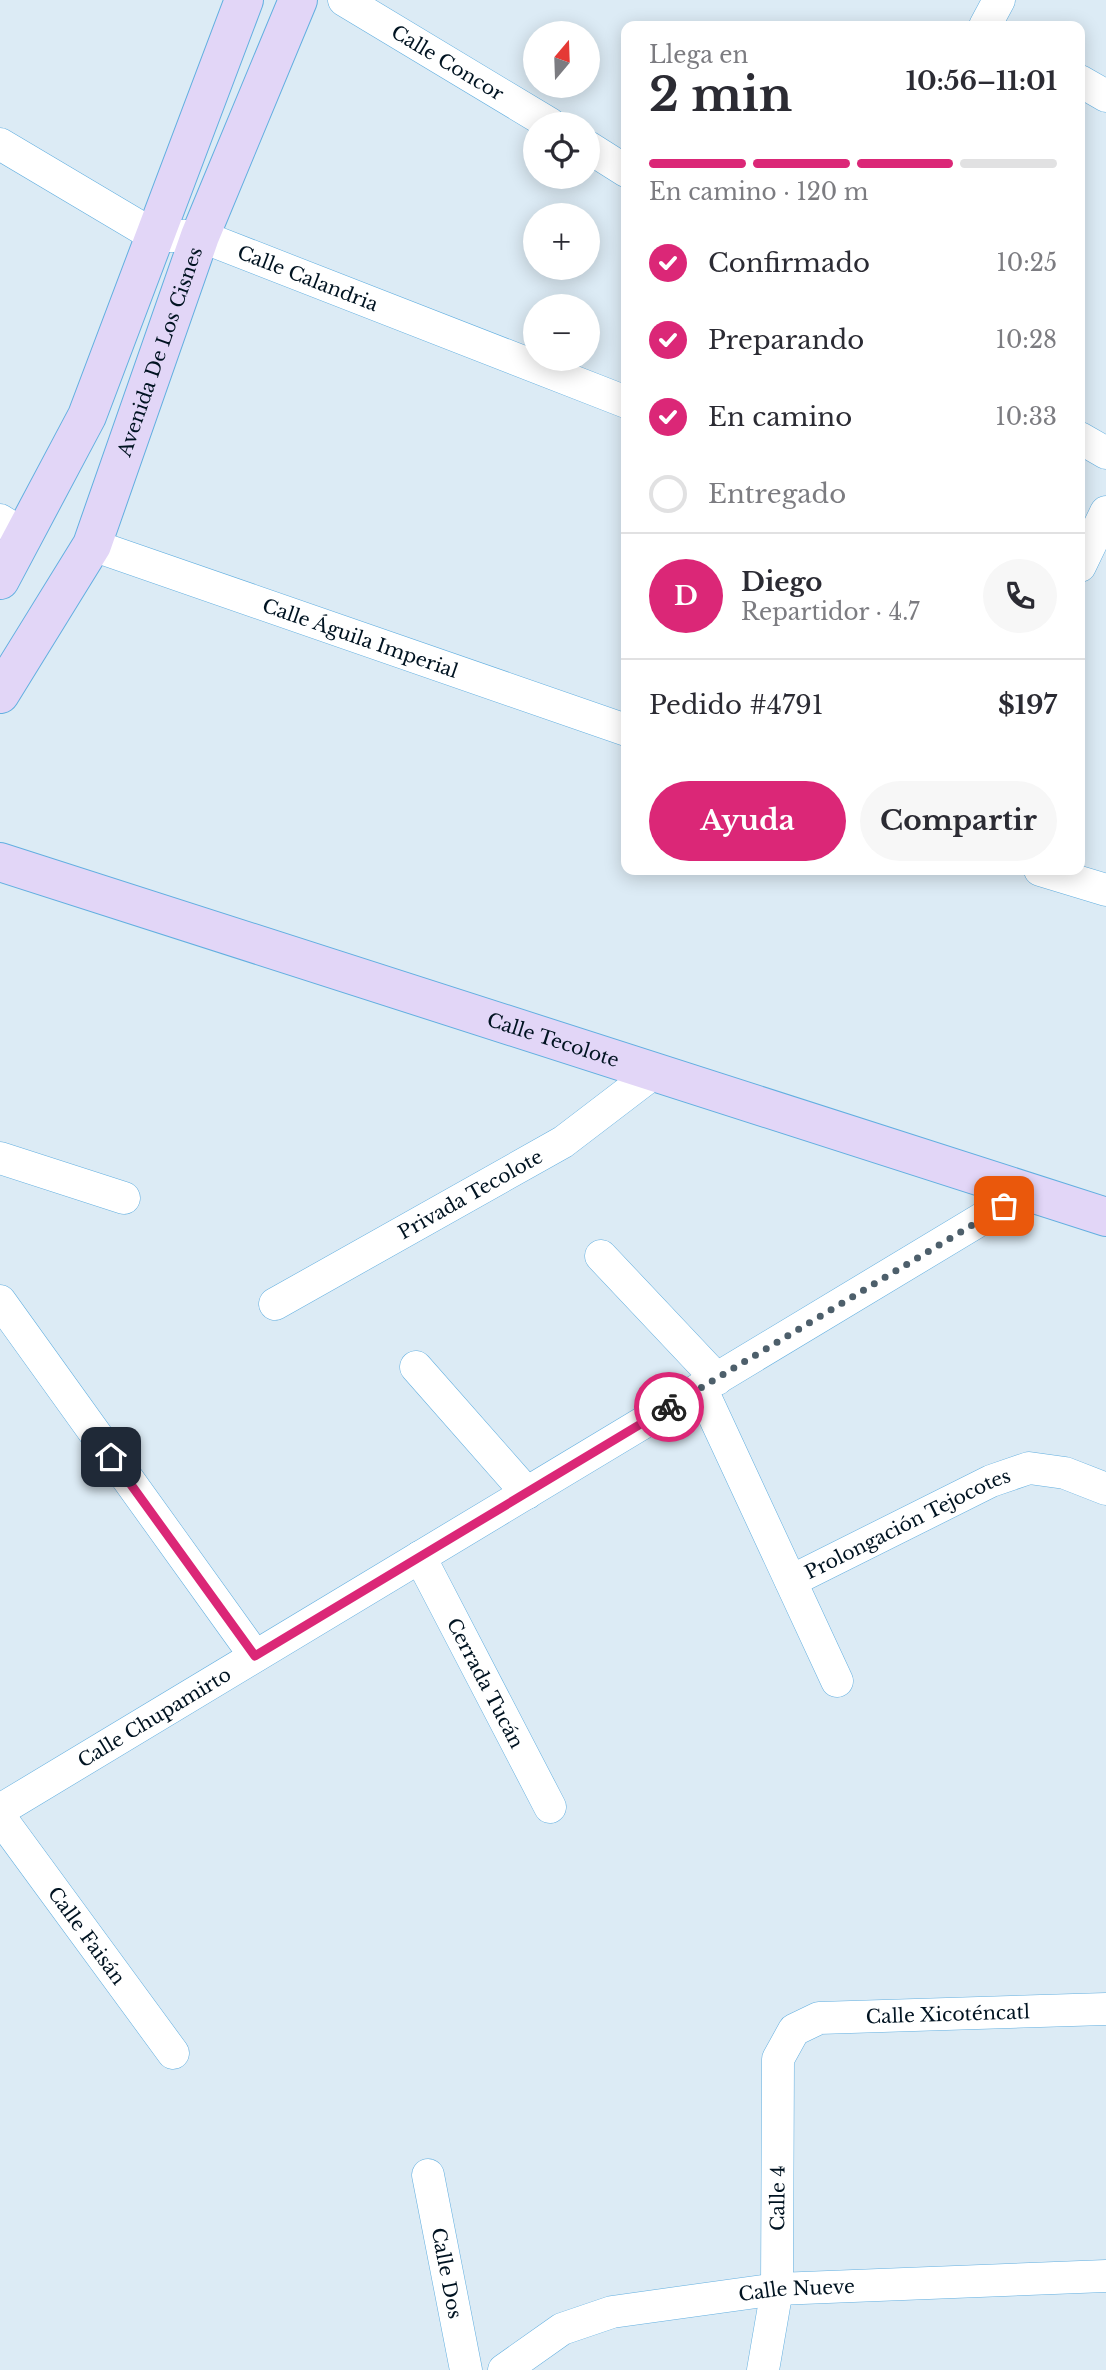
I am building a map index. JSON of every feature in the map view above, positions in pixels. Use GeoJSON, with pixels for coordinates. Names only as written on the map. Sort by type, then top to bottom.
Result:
{"type":"FeatureCollection","features":[{"type":"Feature","properties":{"kind":"street"},"geometry":{"type":"LineString","coordinates":[[0,580],[12,527],[87,416],[244,0]]}},
{"type":"Feature","properties":{"kind":"street","name":"Avenida De Los Cisnes"},"geometry":{"type":"LineString","coordinates":[[0,694],[92,545],[200,236],[298,0]]}},
{"type":"Feature","properties":{"kind":"street","name":"Calle Concor"},"geometry":{"type":"LineString","coordinates":[[344,0],[530,112]]}},
{"type":"Feature","properties":{"kind":"street"},"geometry":{"type":"LineString","coordinates":[[988,21],[999,0]]}},
{"type":"Feature","properties":{"kind":"street"},"geometry":{"type":"LineString","coordinates":[[1085,85],[1106,96]]}},
{"type":"Feature","properties":{"kind":"street"},"geometry":{"type":"LineString","coordinates":[[0,144],[155,236]]}},
{"type":"Feature","properties":{"kind":"street"},"geometry":{"type":"LineString","coordinates":[[600,155],[621,168]]}},
{"type":"Feature","properties":{"kind":"street","name":"Calle Calandria"},"geometry":{"type":"LineString","coordinates":[[155,236],[200,236],[621,400]]}},
{"type":"Feature","properties":{"kind":"street"},"geometry":{"type":"LineString","coordinates":[[1085,441],[1106,453]]}},
{"type":"Feature","properties":{"kind":"street"},"geometry":{"type":"LineString","coordinates":[[1085,556],[1106,512]]}},
{"type":"Feature","properties":{"kind":"street","name":"Calle Águila Imperial"},"geometry":{"type":"LineString","coordinates":[[92,545],[621,728]]}},
{"type":"Feature","properties":{"kind":"street","name":"Calle Tecolote"},"geometry":{"type":"LineString","coordinates":[[0,862],[1028,1192],[1099,1209]]}},
{"type":"Feature","properties":{"kind":"street"},"geometry":{"type":"LineString","coordinates":[[1056,875],[1106,890]]}},
{"type":"Feature","properties":{"kind":"street","name":"Privada Tecolote"},"geometry":{"type":"LineString","coordinates":[[275,1304],[563,1142],[656,1071]]}},
{"type":"Feature","properties":{"kind":"street"},"geometry":{"type":"LineString","coordinates":[[0,1158],[124,1198]]}},
{"type":"Feature","properties":{"kind":"street","name":"Calle Chupamirto"},"geometry":{"type":"LineString","coordinates":[[0,1810],[1028,1192]]}},
{"type":"Feature","properties":{"kind":"street"},"geometry":{"type":"LineString","coordinates":[[601,1256],[709,1383],[791,1581],[837,1681]]}},
{"type":"Feature","properties":{"kind":"street"},"geometry":{"type":"LineString","coordinates":[[0,1301],[255,1656]]}},
{"type":"Feature","properties":{"kind":"street"},"geometry":{"type":"LineString","coordinates":[[416,1367],[527,1493]]}},
{"type":"Feature","properties":{"kind":"street","name":"Prolongación Tejocotes"},"geometry":{"type":"LineString","coordinates":[[791,1581],[991,1481],[1028,1468],[1065,1473],[1106,1489]]}},
{"type":"Feature","properties":{"kind":"street","name":"Cerrada Tucán"},"geometry":{"type":"LineString","coordinates":[[420,1557],[550,1807]]}},
{"type":"Feature","properties":{"kind":"street","name":"Calle Faisán"},"geometry":{"type":"LineString","coordinates":[[0,1817],[173,2053]]}},
{"type":"Feature","properties":{"kind":"street","name":"Calle Xicoténcatl"},"geometry":{"type":"LineString","coordinates":[[794,2030],[819,2018],[1106,2009]]}},
{"type":"Feature","properties":{"kind":"street","name":"Calle 4"},"geometry":{"type":"LineString","coordinates":[[763,2370],[777,2289],[778,2059],[794,2030]]}},
{"type":"Feature","properties":{"kind":"street","name":"Calle Dos"},"geometry":{"type":"LineString","coordinates":[[428,2175],[466,2370]]}},
{"type":"Feature","properties":{"kind":"street","name":"Calle Nueve"},"geometry":{"type":"LineString","coordinates":[[504,2370],[562,2329],[612,2312],[777,2289],[1106,2276]]}},
{"type":"Feature","properties":{"kind":"way so far"},"geometry":{"type":"LineString","coordinates":[[669,1407],[1004,1206]]}},
{"type":"Feature","properties":{"kind":"route"},"geometry":{"type":"LineString","coordinates":[[111,1457],[255,1656],[669,1407]]}}]}
